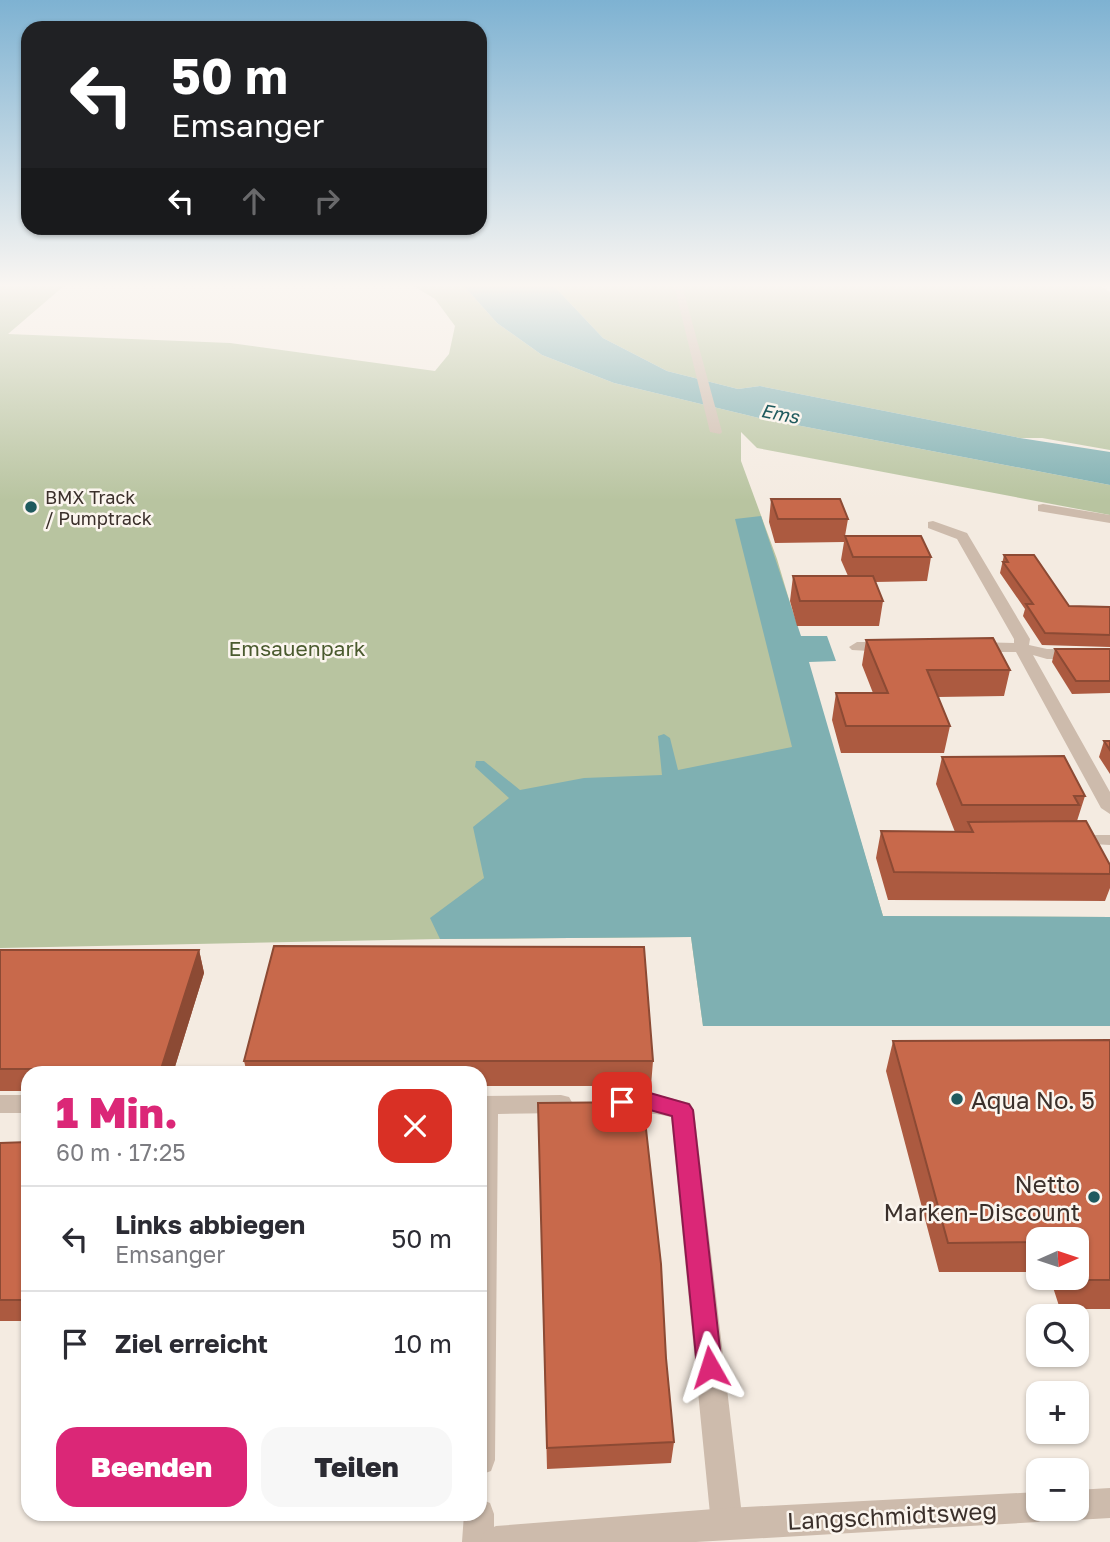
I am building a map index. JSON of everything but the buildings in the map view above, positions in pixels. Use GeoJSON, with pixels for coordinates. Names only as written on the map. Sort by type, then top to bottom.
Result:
{"type":"FeatureCollection","features":[{"type":"Feature","properties":{"kind":"street"},"geometry":{"type":"LineString","coordinates":[[697,357],[716,432]]}},
{"type":"Feature","properties":{"kind":"street"},"geometry":{"type":"LineString","coordinates":[[1043,508],[1110,519]]}},
{"type":"Feature","properties":{"kind":"street"},"geometry":{"type":"LineString","coordinates":[[933,525],[962,536],[1022,639],[1021,648],[1108,799]]}},
{"type":"Feature","properties":{"kind":"street"},"geometry":{"type":"LineString","coordinates":[[857,647],[898,647]]}},
{"type":"Feature","properties":{"kind":"street"},"geometry":{"type":"LineString","coordinates":[[953,647],[1021,648],[1047,654],[1110,654]]}},
{"type":"Feature","properties":{"kind":"street"},"geometry":{"type":"LineString","coordinates":[[487,1105],[650,1102],[682,1110],[727,1524]]}},
{"type":"Feature","properties":{"kind":"street"},"geometry":{"type":"LineString","coordinates":[[0,1104],[21,1104]]}},
{"type":"Feature","properties":{"kind":"street"},"geometry":{"type":"LineString","coordinates":[[1089,1504],[1110,1503]]}},
{"type":"Feature","properties":{"kind":"street","name":"Langschmidtsweg"},"geometry":{"type":"LineString","coordinates":[[496,1542],[727,1524],[1026,1508]]}},
{"type":"Feature","properties":{"kind":"street"},"geometry":{"type":"LineString","coordinates":[[478,1521],[478,1542]]}},
{"type":"Feature","properties":{"kind":"lane"},"geometry":{"type":"LineString","coordinates":[[1070,840],[1110,840]]}},
{"type":"Feature","properties":{"kind":"green space","name":"Emsauenpark"},"geometry":{"type":"Polygon","coordinates":[[[0,357],[332,357],[435,371],[447,357],[547,357],[614,383],[759,418],[1110,485],[1110,515],[757,448],[741,432],[741,461],[777,559],[883,916],[1110,917],[1110,1026],[703,1026],[691,937],[0,948],[0,357]]]}},
{"type":"Feature","properties":{"kind":"green space"},"geometry":{"type":"Polygon","coordinates":[[[640,357],[1110,357],[1110,450],[1042,438],[1020,438],[760,386],[738,389],[667,371],[640,357]]]}},
{"type":"Feature","properties":{"kind":"water","name":"Ems"},"geometry":{"type":"Polygon","coordinates":[[[547,357],[640,357],[667,371],[738,389],[760,386],[1020,438],[1110,452],[1110,485],[759,418],[614,383],[547,357]]]}},
{"type":"Feature","properties":{"kind":"water"},"geometry":{"type":"Polygon","coordinates":[[[761,516],[801,636],[827,636],[836,661],[809,662],[883,916],[1110,917],[1110,1026],[703,1026],[691,937],[440,939],[430,918],[484,878],[473,827],[509,798],[475,767],[476,761],[484,761],[520,790],[584,778],[662,775],[658,736],[664,734],[670,738],[678,770],[792,747],[735,519],[761,516]]]}},
{"type":"Feature","properties":{"kind":"place","name":"BMX Track / Pumptrack"},"geometry":{"type":"Point","coordinates":[31,507]}},
{"type":"Feature","properties":{"kind":"place","name":"Aqua No. 5"},"geometry":{"type":"Point","coordinates":[957,1099]}},
{"type":"Feature","properties":{"kind":"place","name":"Netto Marken-Discount"},"geometry":{"type":"Point","coordinates":[1094,1197]}},
{"type":"Feature","properties":{"kind":"route"},"geometry":{"type":"LineString","coordinates":[[622,1102],[650,1102],[682,1110],[710,1367]]}}]}
